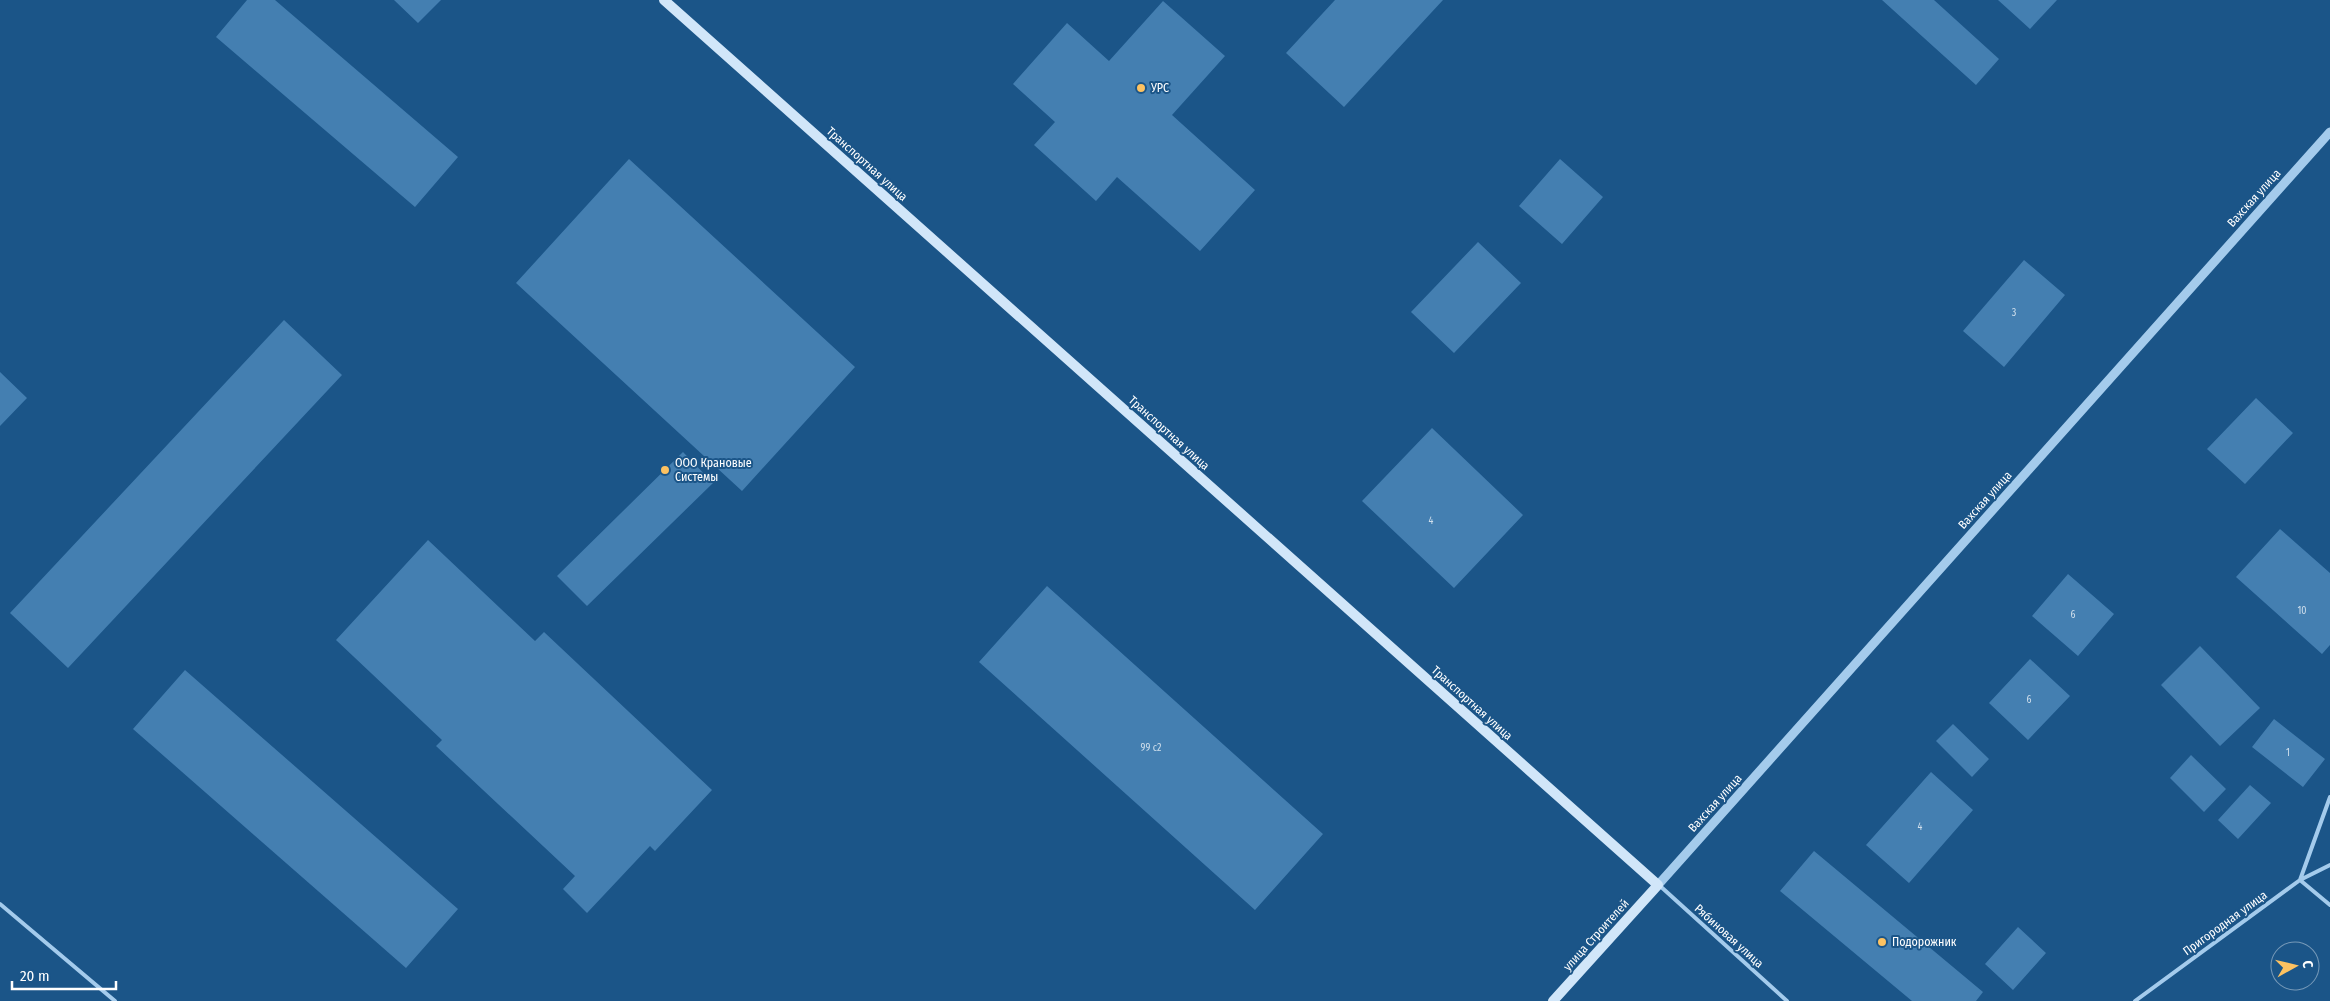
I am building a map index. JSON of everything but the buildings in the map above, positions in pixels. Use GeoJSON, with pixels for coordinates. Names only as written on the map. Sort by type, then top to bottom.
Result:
{"type":"FeatureCollection","features":[{"type":"Feature","properties":{"kind":"main road","name":"Транспортная улица"},"geometry":{"type":"LineString","coordinates":[[664,0],[1658,885]]}},
{"type":"Feature","properties":{"kind":"main road","name":"улица Строителей"},"geometry":{"type":"LineString","coordinates":[[1553,1001],[1658,885]]}},
{"type":"Feature","properties":{"kind":"street","name":"Вахская улица"},"geometry":{"type":"LineString","coordinates":[[1658,885],[2330,132]]}},
{"type":"Feature","properties":{"kind":"lane"},"geometry":{"type":"LineString","coordinates":[[2330,797],[2300,880],[2330,905]]}},
{"type":"Feature","properties":{"kind":"lane","name":"Пригородная улица"},"geometry":{"type":"LineString","coordinates":[[2135,1001],[2300,880],[2330,865]]}},
{"type":"Feature","properties":{"kind":"lane","name":"Рябиновая улица"},"geometry":{"type":"LineString","coordinates":[[1658,885],[1787,1001]]}},
{"type":"Feature","properties":{"kind":"lane"},"geometry":{"type":"LineString","coordinates":[[0,904],[115,1001]]}},
{"type":"Feature","properties":{"kind":"place","name":"УРС"},"geometry":{"type":"Point","coordinates":[1141,88]}},
{"type":"Feature","properties":{"kind":"place","name":"ООО Крановые Системы"},"geometry":{"type":"Point","coordinates":[665,470]}},
{"type":"Feature","properties":{"kind":"place","name":"Подорожник"},"geometry":{"type":"Point","coordinates":[1882,942]}}]}
